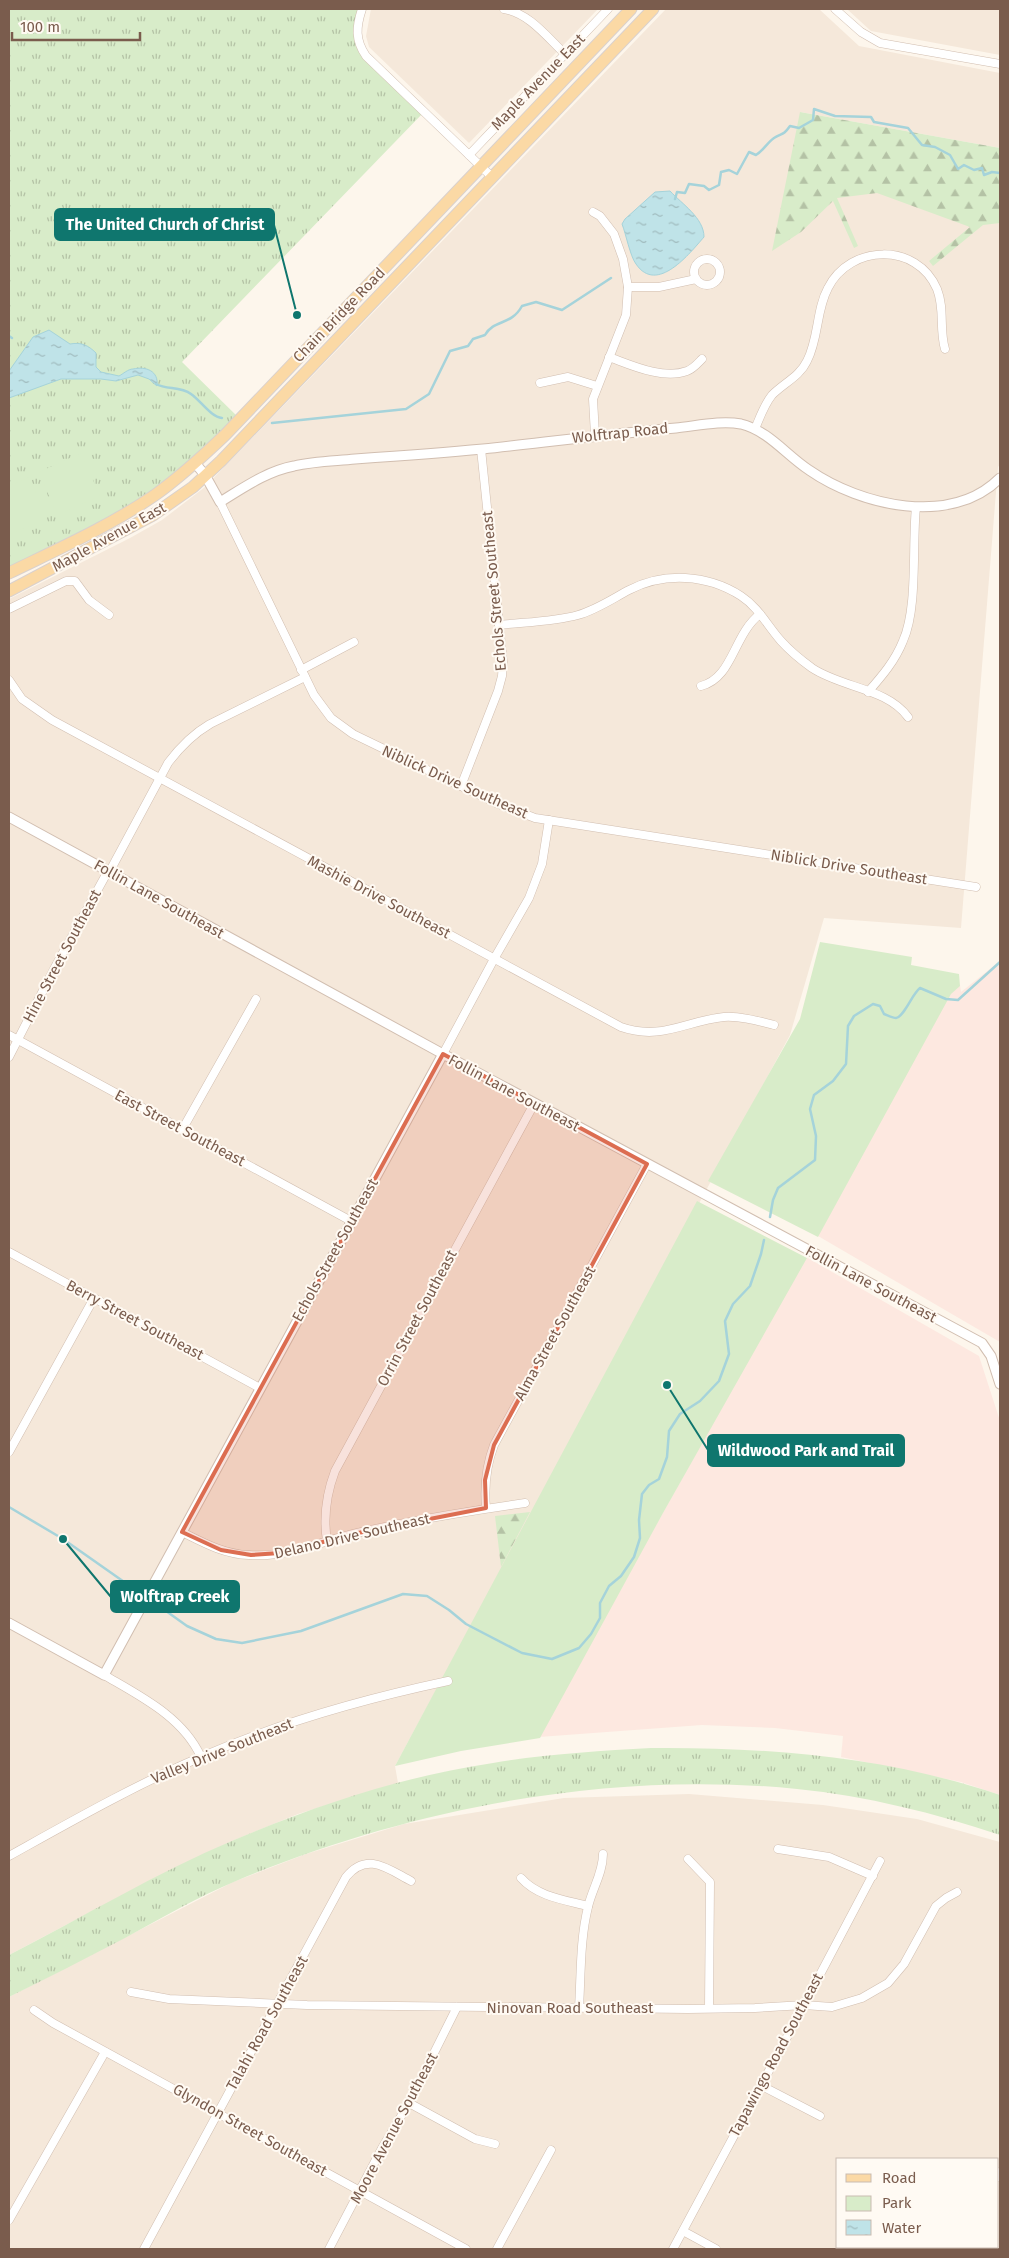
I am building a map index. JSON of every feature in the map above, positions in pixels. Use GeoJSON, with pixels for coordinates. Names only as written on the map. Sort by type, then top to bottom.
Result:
{"type":"FeatureCollection","features":[{"type":"Feature","properties":{"kind":"main road","name":"Chain Bridge Road"},"geometry":{"type":"LineString","coordinates":[[9,573],[128,511],[153,496],[195,463],[230,430],[631,9]]}},
{"type":"Feature","properties":{"kind":"main road","name":"Chain Bridge Road"},"geometry":{"type":"LineString","coordinates":[[205,475],[254,428],[653,9]]}},
{"type":"Feature","properties":{"kind":"main road","name":"Maple Avenue East"},"geometry":{"type":"LineString","coordinates":[[9,591],[154,515],[205,475]]}},
{"type":"Feature","properties":{"kind":"street"},"geometry":{"type":"LineString","coordinates":[[362,9],[357,33],[365,54],[492,177]]}},
{"type":"Feature","properties":{"kind":"street"},"geometry":{"type":"LineString","coordinates":[[504,9],[517,12],[526,18],[565,54]]}},
{"type":"Feature","properties":{"kind":"street","name":"Maple Avenue East"},"geometry":{"type":"LineString","coordinates":[[469,155],[608,9]]}},
{"type":"Feature","properties":{"kind":"street"},"geometry":{"type":"LineString","coordinates":[[835,9],[861,32],[880,43],[1000,64]]}},
{"type":"Feature","properties":{"kind":"street"},"geometry":{"type":"LineString","coordinates":[[593,212],[600,216],[614,234],[623,259],[628,287],[626,315],[596,386],[592,410],[595,435]]}},
{"type":"Feature","properties":{"kind":"street"},"geometry":{"type":"LineString","coordinates":[[755,429],[770,397],[793,379],[806,363],[811,353],[826,290],[838,273],[856,259],[869,255],[891,254],[911,261],[928,274],[938,290],[941,302],[941,331],[945,349]]}},
{"type":"Feature","properties":{"kind":"street"},"geometry":{"type":"LineString","coordinates":[[628,287],[659,287],[696,279]]}},
{"type":"Feature","properties":{"kind":"street"},"geometry":{"type":"LineString","coordinates":[[610,356],[642,369],[673,373],[686,372],[702,359]]}},
{"type":"Feature","properties":{"kind":"street"},"geometry":{"type":"LineString","coordinates":[[540,384],[568,378],[596,386]]}},
{"type":"Feature","properties":{"kind":"street","name":"Wolftrap Road"},"geometry":{"type":"LineString","coordinates":[[220,502],[259,479],[292,466],[481,449],[595,435],[731,423],[755,429],[767,436],[809,470],[840,487],[858,494],[916,507],[944,506],[958,503],[985,492],[1000,478]]}},
{"type":"Feature","properties":{"kind":"street","name":"Echols Street Southeast"},"geometry":{"type":"LineString","coordinates":[[461,786],[502,676],[500,625],[481,449]]}},
{"type":"Feature","properties":{"kind":"street","name":"Niblick Drive Southeast"},"geometry":{"type":"LineString","coordinates":[[195,463],[205,475],[220,502],[303,673],[323,709],[342,728],[461,786],[525,814],[549,820],[976,887]]}},
{"type":"Feature","properties":{"kind":"street"},"geometry":{"type":"LineString","coordinates":[[868,692],[892,662],[908,628],[911,608],[916,507]]}},
{"type":"Feature","properties":{"kind":"street"},"geometry":{"type":"LineString","coordinates":[[500,625],[579,615],[643,584],[670,578],[686,578],[718,584],[742,597],[760,614],[780,640],[811,667],[834,679],[890,700],[908,717]]}},
{"type":"Feature","properties":{"kind":"street"},"geometry":{"type":"LineString","coordinates":[[9,609],[66,581],[75,581],[89,600],[109,615]]}},
{"type":"Feature","properties":{"kind":"street"},"geometry":{"type":"LineString","coordinates":[[701,686],[712,682],[724,671],[745,628],[760,614]]}},
{"type":"Feature","properties":{"kind":"street","name":"Hine Street Southeast"},"geometry":{"type":"LineString","coordinates":[[9,1058],[49,978],[108,871],[112,868],[160,778],[177,751],[198,731],[303,673],[354,642]]}},
{"type":"Feature","properties":{"kind":"street","name":"Mashie Drive Southeast"},"geometry":{"type":"LineString","coordinates":[[9,680],[12,692],[52,720],[590,1011],[635,1032],[658,1033],[726,1017],[774,1024]]}},
{"type":"Feature","properties":{"kind":"street","name":"Follin Lane Southeast"},"geometry":{"type":"LineString","coordinates":[[9,817],[534,1104],[982,1343],[991,1356],[1000,1384]]}},
{"type":"Feature","properties":{"kind":"street","name":"Echols Street Southeast"},"geometry":{"type":"LineString","coordinates":[[104,1675],[529,898],[538,879],[549,820]]}},
{"type":"Feature","properties":{"kind":"street"},"geometry":{"type":"LineString","coordinates":[[182,1130],[256,999]]}},
{"type":"Feature","properties":{"kind":"street","name":"East Street Southeast"},"geometry":{"type":"LineString","coordinates":[[9,1035],[351,1221]]}},
{"type":"Feature","properties":{"kind":"street","name":"Orrin Street Southeast"},"geometry":{"type":"LineString","coordinates":[[327,1540],[324,1524],[326,1502],[334,1471],[534,1104]]}},
{"type":"Feature","properties":{"kind":"street","name":"Alma Street Southeast"},"geometry":{"type":"LineString","coordinates":[[486,1508],[485,1480],[488,1460],[494,1445],[646,1164]]}},
{"type":"Feature","properties":{"kind":"street","name":"Berry Street Southeast"},"geometry":{"type":"LineString","coordinates":[[9,1252],[260,1388]]}},
{"type":"Feature","properties":{"kind":"street"},"geometry":{"type":"LineString","coordinates":[[9,1452],[94,1298]]}},
{"type":"Feature","properties":{"kind":"street","name":"Delano Drive Southeast"},"geometry":{"type":"LineString","coordinates":[[182,1532],[220,1550],[251,1555],[280,1553],[327,1540],[406,1523],[486,1508],[525,1503]]}},
{"type":"Feature","properties":{"kind":"street"},"geometry":{"type":"LineString","coordinates":[[9,1624],[143,1698],[164,1713],[190,1738],[200,1757]]}},
{"type":"Feature","properties":{"kind":"street","name":"Valley Drive Southeast"},"geometry":{"type":"LineString","coordinates":[[9,1856],[111,1800],[200,1757],[310,1716],[400,1691],[448,1681]]}},
{"type":"Feature","properties":{"kind":"street"},"geometry":{"type":"LineString","coordinates":[[778,1849],[829,1857],[873,1876]]}},
{"type":"Feature","properties":{"kind":"street"},"geometry":{"type":"LineString","coordinates":[[579,2008],[584,1932],[588,1906],[601,1870],[603,1854]]}},
{"type":"Feature","properties":{"kind":"street"},"geometry":{"type":"LineString","coordinates":[[688,1859],[710,1882],[709,2008]]}},
{"type":"Feature","properties":{"kind":"street","name":"Talahi Road Southeast"},"geometry":{"type":"LineString","coordinates":[[144,2249],[346,1877],[363,1860],[378,1864],[410,1881]]}},
{"type":"Feature","properties":{"kind":"street","name":"Tapawingo Road Southeast"},"geometry":{"type":"LineString","coordinates":[[673,2249],[725,2149],[762,2086],[880,1861]]}},
{"type":"Feature","properties":{"kind":"street"},"geometry":{"type":"LineString","coordinates":[[521,1878],[528,1886],[541,1893],[588,1906]]}},
{"type":"Feature","properties":{"kind":"street","name":"Ninovan Road Southeast"},"geometry":{"type":"LineString","coordinates":[[131,1992],[169,1999],[278,2002],[307,2005],[579,2008],[832,2006],[862,1998],[888,1983],[904,1964],[936,1906],[957,1892]]}},
{"type":"Feature","properties":{"kind":"street","name":"Moore Avenue Southeast"},"geometry":{"type":"LineString","coordinates":[[329,2249],[409,2103],[457,2007]]}},
{"type":"Feature","properties":{"kind":"street","name":"Glyndon Street Southeast"},"geometry":{"type":"LineString","coordinates":[[34,2010],[53,2023],[217,2114],[466,2249]]}},
{"type":"Feature","properties":{"kind":"street"},"geometry":{"type":"LineString","coordinates":[[9,2220],[105,2052]]}},
{"type":"Feature","properties":{"kind":"street"},"geometry":{"type":"LineString","coordinates":[[762,2086],[820,2116]]}},
{"type":"Feature","properties":{"kind":"street"},"geometry":{"type":"LineString","coordinates":[[409,2103],[475,2139],[495,2144]]}},
{"type":"Feature","properties":{"kind":"street"},"geometry":{"type":"LineString","coordinates":[[498,2249],[551,2150]]}},
{"type":"Feature","properties":{"kind":"street"},"geometry":{"type":"LineString","coordinates":[[683,2231],[716,2249]]}},
{"type":"Feature","properties":{"kind":"highlighted area"},"geometry":{"type":"Polygon","coordinates":[[[443,1054],[647,1164],[494,1445],[485,1480],[486,1508],[358,1533],[280,1553],[251,1555],[221,1550],[182,1532],[443,1054]]]}},
{"type":"Feature","properties":{"kind":"shaded area"},"geometry":{"type":"Polygon","coordinates":[[[371,9],[598,9],[469,143],[369,47],[366,36],[371,9]]]}},
{"type":"Feature","properties":{"kind":"shaded area"},"geometry":{"type":"Polygon","coordinates":[[[666,9],[819,9],[859,46],[1000,73],[1000,148],[800,112],[1000,201],[1000,464],[998,467],[961,928],[824,918],[790,1035],[395,1766],[398,1783],[298,1814],[232,1841],[153,1879],[9,1955],[9,599],[162,520],[205,487],[666,9]]]}},
{"type":"Feature","properties":{"kind":"shaded area"},"geometry":{"type":"Polygon","coordinates":[[[847,9],[1000,9],[1000,55],[871,31],[847,9]]]}},
{"type":"Feature","properties":{"kind":"shaded area"},"geometry":{"type":"Polygon","coordinates":[[[1000,961],[1000,1342],[818,1236],[950,993],[960,985],[961,992],[1000,961]]]}},
{"type":"Feature","properties":{"kind":"shaded area"},"geometry":{"type":"Polygon","coordinates":[[[806,1257],[979,1356],[1000,1421],[1000,1795],[961,1782],[841,1757],[843,1736],[775,1728],[702,1725],[539,1737],[806,1257]]]}},
{"type":"Feature","properties":{"kind":"shaded area"},"geometry":{"type":"Polygon","coordinates":[[[689,1794],[823,1805],[917,1819],[1000,1842],[1000,2249],[9,2249],[9,1997],[233,1882],[306,1854],[404,1824],[564,1798],[689,1794]]]}},
{"type":"Feature","properties":{"kind":"green space"},"geometry":{"type":"Polygon","coordinates":[[[9,9],[362,9],[359,44],[424,112],[182,362],[240,419],[153,496],[9,572],[9,9]]]}},
{"type":"Feature","properties":{"kind":"green space"},"geometry":{"type":"Polygon","coordinates":[[[800,112],[1000,148],[1000,223],[983,225],[933,266],[929,261],[970,227],[877,193],[837,198],[858,246],[854,248],[833,201],[801,232],[772,251],[800,112]]]}},
{"type":"Feature","properties":{"kind":"green space"},"geometry":{"type":"Polygon","coordinates":[[[81,453],[100,496],[57,515],[39,472],[81,453]]]}},
{"type":"Feature","properties":{"kind":"green space"},"geometry":{"type":"Polygon","coordinates":[[[29,477],[47,518],[9,535],[9,486],[29,477]]]}},
{"type":"Feature","properties":{"kind":"green space"},"geometry":{"type":"Polygon","coordinates":[[[820,942],[912,957],[911,965],[959,974],[960,986],[951,994],[818,1237],[708,1181],[800,1019],[820,942]]]}},
{"type":"Feature","properties":{"kind":"green space"},"geometry":{"type":"Polygon","coordinates":[[[697,1201],[807,1258],[663,1513],[540,1738],[461,1751],[395,1766],[697,1201]]]}},
{"type":"Feature","properties":{"kind":"green space"},"geometry":{"type":"Polygon","coordinates":[[[530,1512],[501,1567],[495,1516],[530,1512]]]}},
{"type":"Feature","properties":{"kind":"green space"},"geometry":{"type":"Polygon","coordinates":[[[651,1748],[784,1752],[871,1763],[915,1771],[1000,1795],[1000,1835],[900,1806],[849,1796],[797,1789],[726,1785],[654,1785],[511,1800],[440,1815],[371,1833],[302,1855],[222,1887],[9,1997],[9,1955],[176,1867],[265,1827],[361,1793],[460,1769],[552,1755],[651,1748]]]}},
{"type":"Feature","properties":{"kind":"water"},"geometry":{"type":"Polygon","coordinates":[[[670,191],[692,212],[703,230],[704,237],[673,268],[654,275],[644,272],[636,264],[622,224],[625,219],[655,192],[670,191]]]}},
{"type":"Feature","properties":{"kind":"water"},"geometry":{"type":"Polygon","coordinates":[[[49,330],[70,344],[78,343],[93,350],[96,353],[96,367],[101,372],[119,376],[131,369],[147,369],[154,373],[157,386],[149,379],[138,375],[116,381],[61,379],[9,398],[9,371],[33,337],[49,330]]]}},
{"type":"Feature","properties":{"kind":"waterway"},"geometry":{"type":"LineString","coordinates":[[675,199],[677,192],[685,193],[689,184],[704,186],[709,190],[719,185],[721,172],[729,170],[737,174],[749,152],[756,155],[790,126],[799,128],[813,120],[814,109],[835,116],[871,117],[874,122],[908,128],[922,145],[935,147],[950,155],[958,169],[964,165],[974,170],[982,168],[984,175],[992,172],[1000,173]]}},
{"type":"Feature","properties":{"kind":"waterway"},"geometry":{"type":"LineString","coordinates":[[272,423],[406,409],[429,394],[450,351],[468,346],[473,339],[485,335],[493,327],[513,317],[522,306],[536,302],[562,310],[611,278]]}},
{"type":"Feature","properties":{"kind":"waterway"},"geometry":{"type":"LineString","coordinates":[[156,384],[187,392],[214,415],[222,418]]}},
{"type":"Feature","properties":{"kind":"waterway"},"geometry":{"type":"LineString","coordinates":[[770,1217],[773,1200],[778,1188],[815,1160],[816,1136],[810,1109],[814,1095],[833,1081],[846,1064],[848,1026],[854,1016],[873,1004],[880,1006],[884,1014],[896,1018],[899,1017],[920,988],[946,999],[958,1000],[1000,962]]}},
{"type":"Feature","properties":{"kind":"waterway"},"geometry":{"type":"LineString","coordinates":[[159,1606],[187,1626],[216,1639],[242,1643],[301,1631],[403,1594],[427,1596],[466,1624],[522,1653],[552,1659],[579,1648],[591,1634],[600,1618],[600,1603],[609,1586],[621,1576],[634,1557],[640,1538],[639,1520],[642,1494],[649,1485],[659,1479],[667,1457],[669,1431],[680,1414],[700,1401],[719,1381],[729,1354],[725,1321],[733,1304],[750,1286],[764,1240]]}},
{"type":"Feature","properties":{"kind":"waterway"},"geometry":{"type":"LineString","coordinates":[[9,1507],[63,1539],[137,1591]]}},
{"type":"Feature","properties":{"kind":"place","name":"The United Church of Christ"},"geometry":{"type":"Point","coordinates":[297,315]}},
{"type":"Feature","properties":{"kind":"place","name":"Wildwood Park and Trail"},"geometry":{"type":"Point","coordinates":[667,1385]}},
{"type":"Feature","properties":{"kind":"place","name":"Wolftrap Creek"},"geometry":{"type":"Point","coordinates":[63,1539]}}]}
